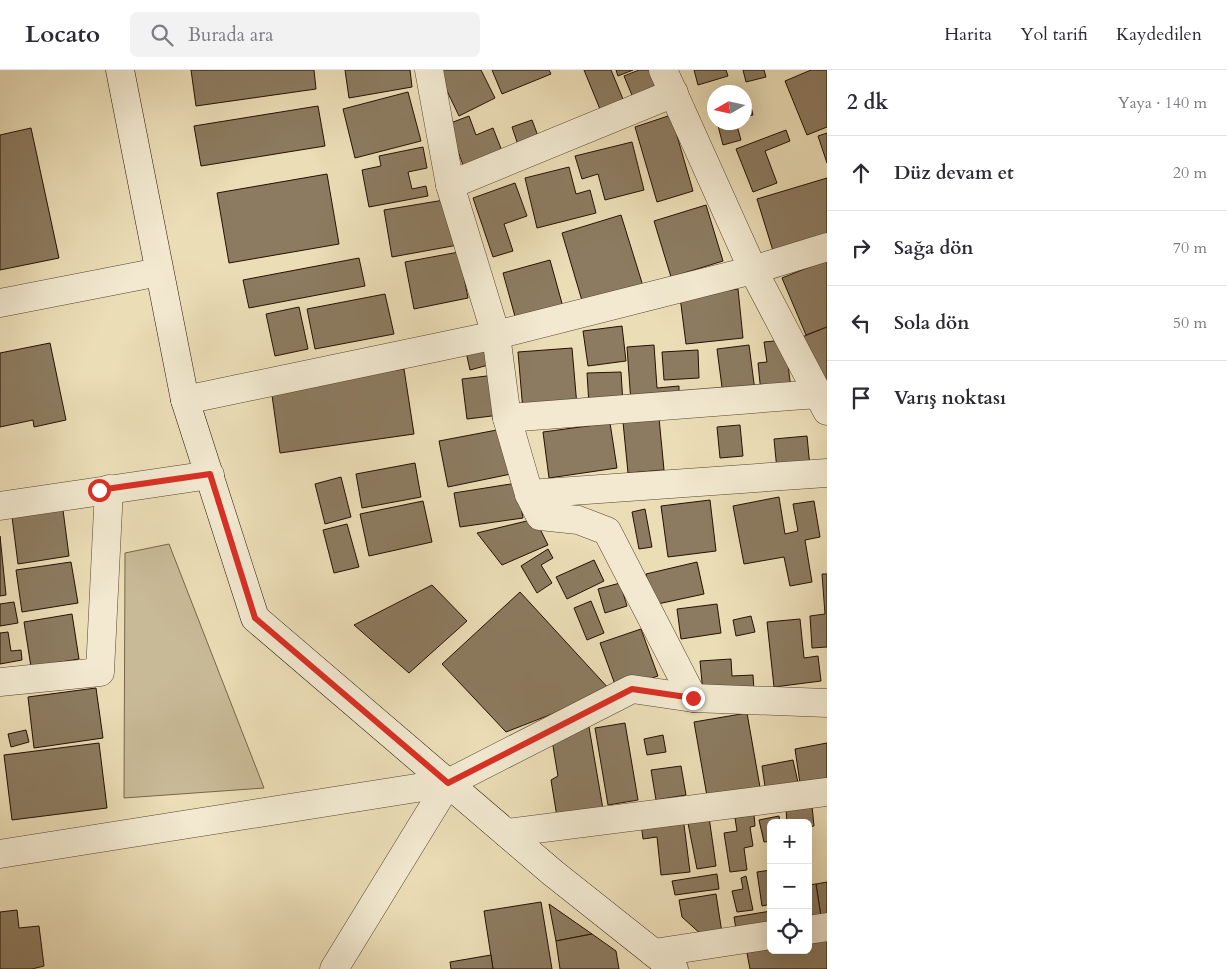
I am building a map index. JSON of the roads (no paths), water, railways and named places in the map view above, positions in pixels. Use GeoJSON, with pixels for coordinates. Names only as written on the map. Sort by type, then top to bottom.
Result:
{"type":"FeatureCollection","features":[{"type":"Feature","properties":{"kind":"street"},"geometry":{"type":"LineString","coordinates":[[120,70],[185,400],[255,618],[506,833],[664,961],[767,937]]}},
{"type":"Feature","properties":{"kind":"street"},"geometry":{"type":"LineString","coordinates":[[429,70],[450,185],[496,335],[507,418],[529,494],[540,516],[578,520],[608,531],[693,698]]}},
{"type":"Feature","properties":{"kind":"street"},"geometry":{"type":"LineString","coordinates":[[450,185],[668,82],[753,270],[823,403],[507,418]]}},
{"type":"Feature","properties":{"kind":"street"},"geometry":{"type":"LineString","coordinates":[[185,400],[496,335],[753,270],[827,247]]}},
{"type":"Feature","properties":{"kind":"street"},"geometry":{"type":"LineString","coordinates":[[0,303],[159,272]]}},
{"type":"Feature","properties":{"kind":"street"},"geometry":{"type":"LineString","coordinates":[[529,494],[827,473]]}},
{"type":"Feature","properties":{"kind":"street"},"geometry":{"type":"LineString","coordinates":[[0,506],[210,474]]}},
{"type":"Feature","properties":{"kind":"street"},"geometry":{"type":"LineString","coordinates":[[0,682],[100,672],[109,489]]}},
{"type":"Feature","properties":{"kind":"street"},"geometry":{"type":"LineString","coordinates":[[0,854],[448,783],[632,689],[693,698],[827,703]]}},
{"type":"Feature","properties":{"kind":"street"},"geometry":{"type":"LineString","coordinates":[[334,969],[448,783]]}},
{"type":"Feature","properties":{"kind":"street"},"geometry":{"type":"LineString","coordinates":[[506,833],[827,792]]}},
{"type":"Feature","properties":{"kind":"street"},"geometry":{"type":"LineString","coordinates":[[812,929],[827,927]]}}]}
